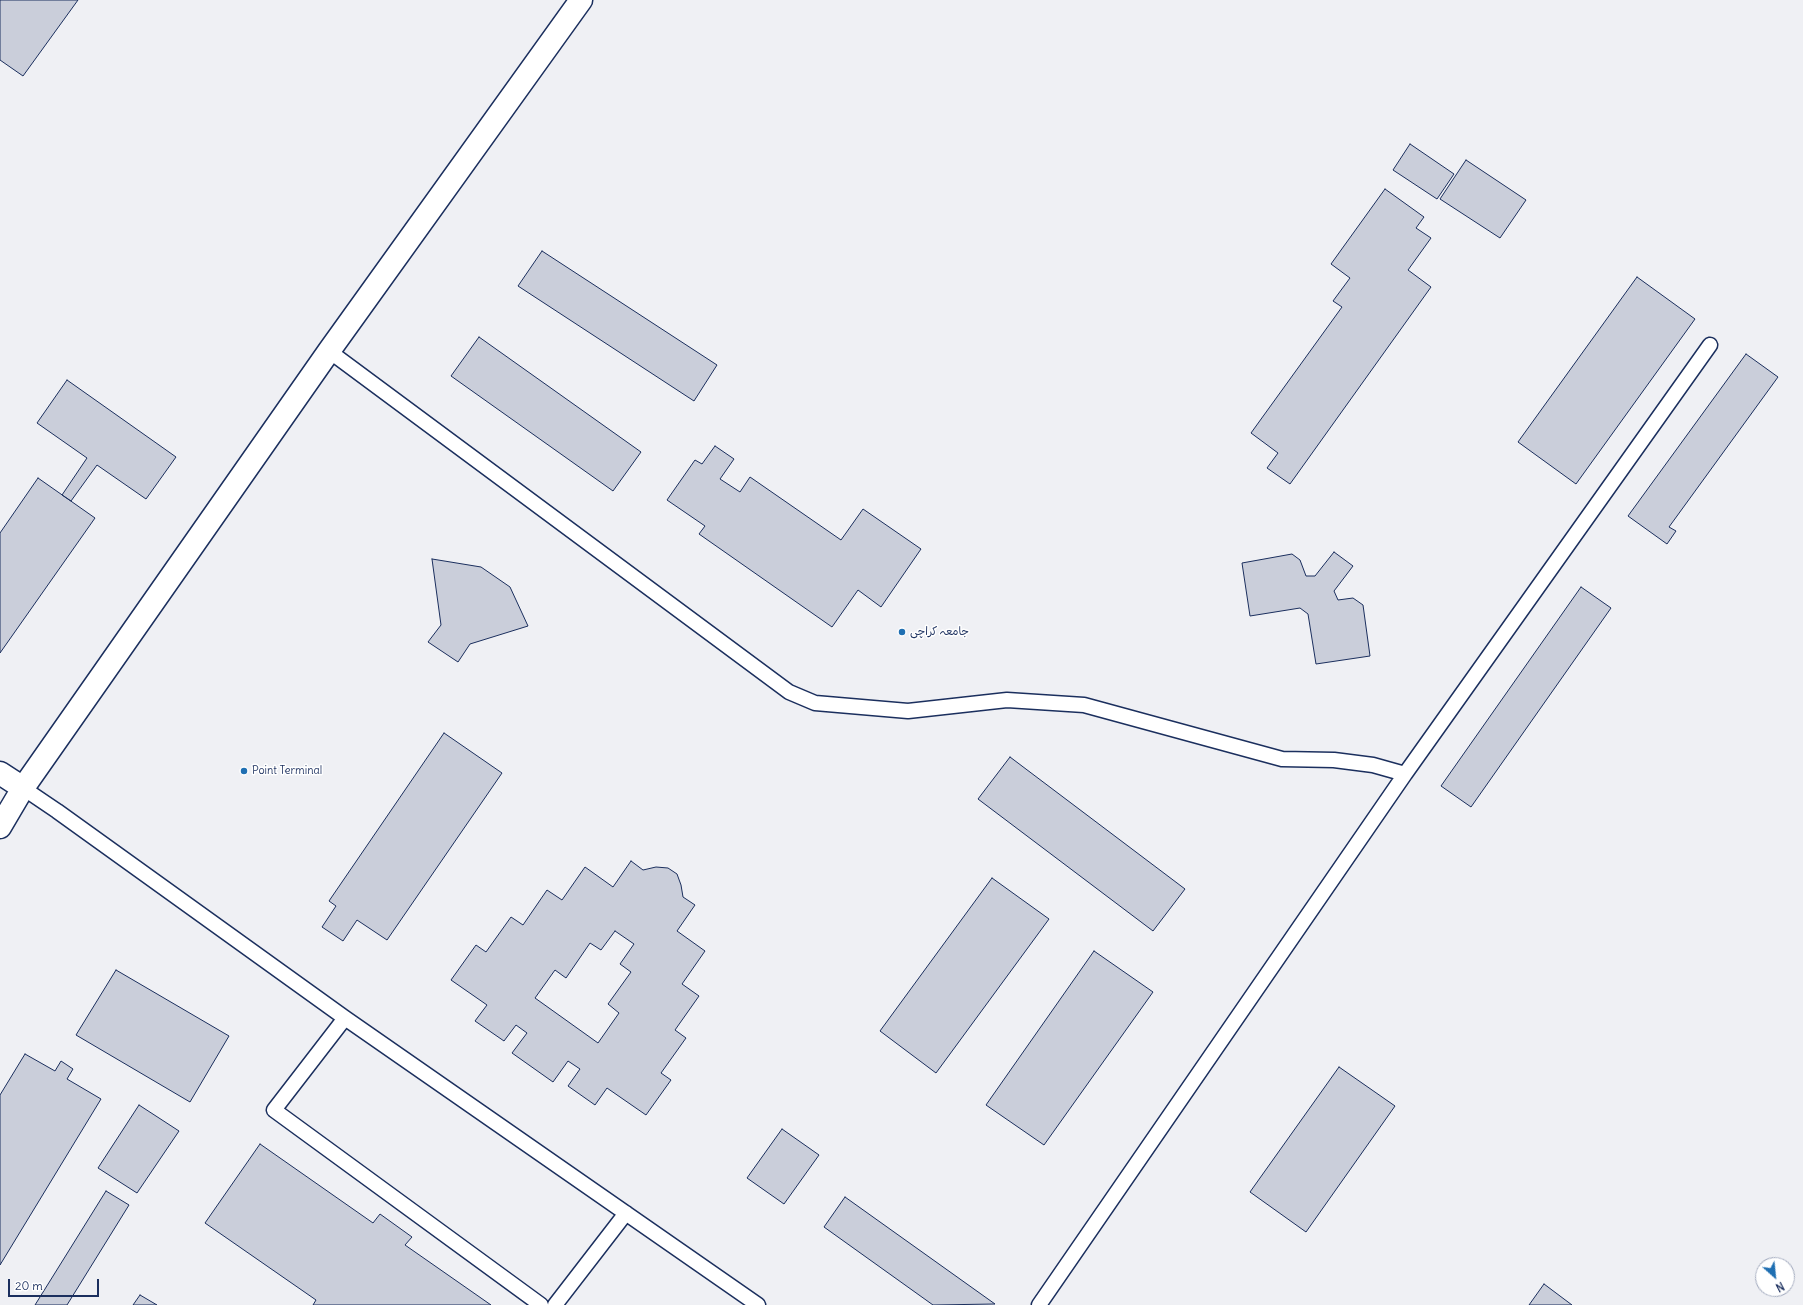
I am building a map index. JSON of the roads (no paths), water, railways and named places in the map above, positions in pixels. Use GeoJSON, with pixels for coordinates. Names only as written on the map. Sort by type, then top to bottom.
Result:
{"type":"FeatureCollection","features":[{"type":"Feature","properties":{"kind":"street"},"geometry":{"type":"LineString","coordinates":[[0,827],[23,788],[329,351],[581,0]]}},
{"type":"Feature","properties":{"kind":"street"},"geometry":{"type":"LineString","coordinates":[[0,773],[23,788]]}},
{"type":"Feature","properties":{"kind":"lane"},"geometry":{"type":"LineString","coordinates":[[1039,1305],[1405,774],[1710,345]]}},
{"type":"Feature","properties":{"kind":"lane"},"geometry":{"type":"LineString","coordinates":[[329,351],[789,692],[814,703],[908,711],[1007,700],[1084,705],[1282,759],[1334,760],[1373,765],[1405,774]]}},
{"type":"Feature","properties":{"kind":"lane"},"geometry":{"type":"LineString","coordinates":[[23,788],[345,1018],[758,1305]]}},
{"type":"Feature","properties":{"kind":"lane"},"geometry":{"type":"LineString","coordinates":[[345,1018],[274,1110],[541,1305]]}},
{"type":"Feature","properties":{"kind":"lane"},"geometry":{"type":"LineString","coordinates":[[555,1305],[626,1213]]}},
{"type":"Feature","properties":{"kind":"place","name":"جامعہ کراچی"},"geometry":{"type":"Point","coordinates":[902,632]}},
{"type":"Feature","properties":{"kind":"place","name":"Point Terminal"},"geometry":{"type":"Point","coordinates":[244,771]}}]}
